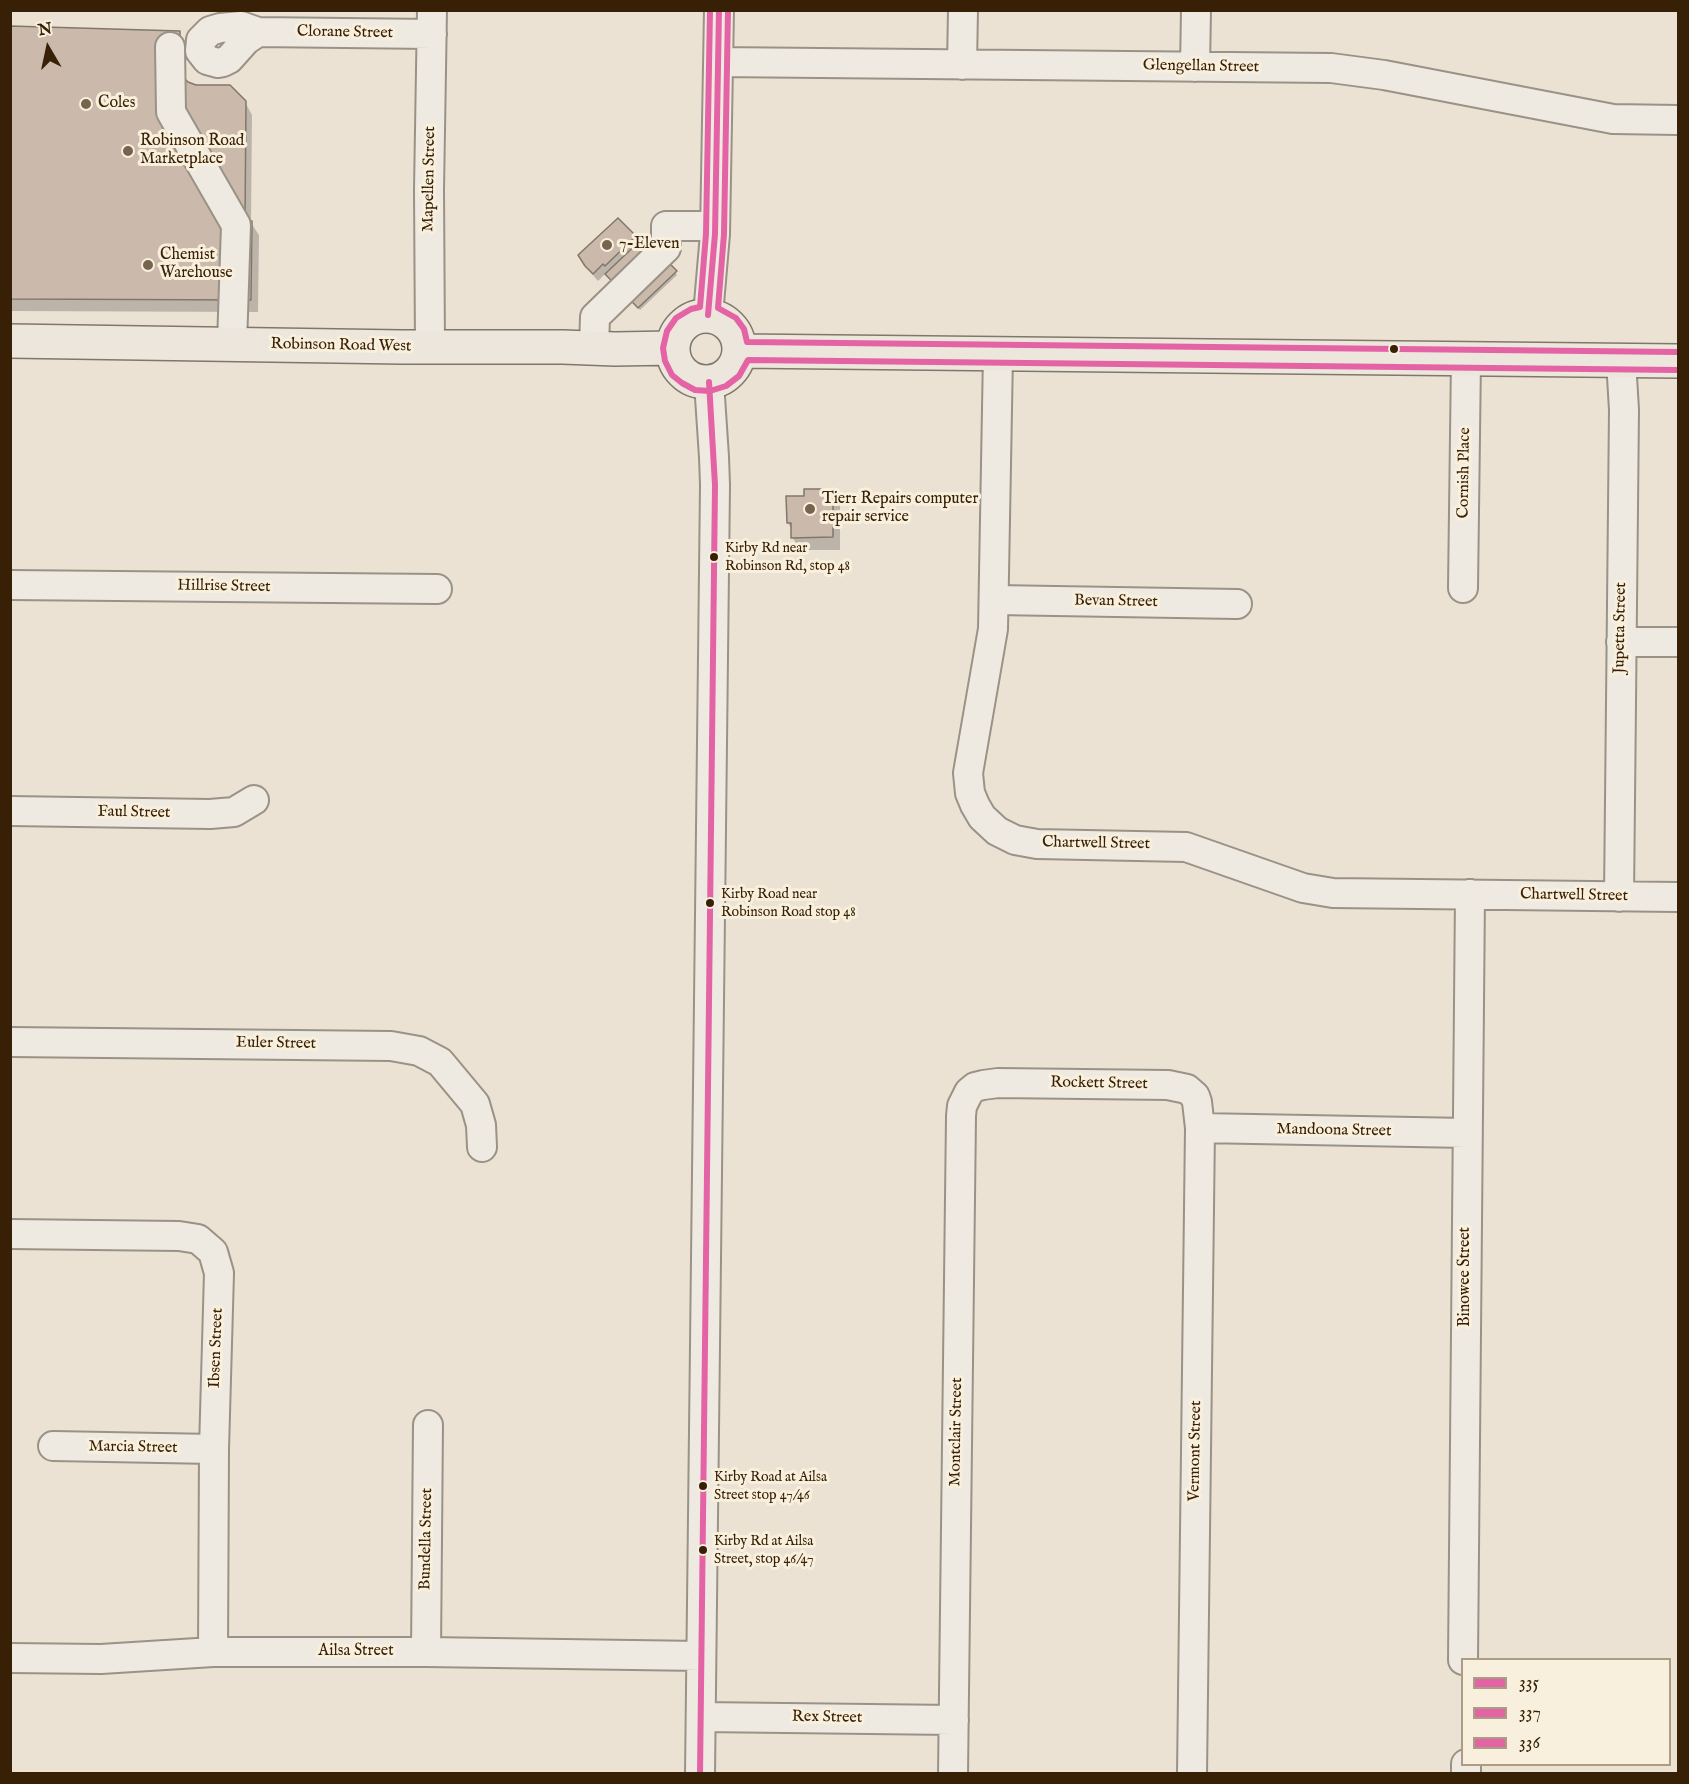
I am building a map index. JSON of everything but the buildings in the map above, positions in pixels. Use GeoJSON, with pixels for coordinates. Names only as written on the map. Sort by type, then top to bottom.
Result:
{"type":"FeatureCollection","features":[{"type":"Feature","properties":{"kind":"main road"},"geometry":{"type":"LineString","coordinates":[[708,315],[729,324],[736,333],[740,351],[732,370],[722,378],[709,382],[698,381],[679,369],[672,348],[675,335],[683,324],[695,317],[708,315]]}},
{"type":"Feature","properties":{"kind":"main road","name":"Robinson Road West"},"geometry":{"type":"LineString","coordinates":[[10,341],[672,348]]}},
{"type":"Feature","properties":{"kind":"main road"},"geometry":{"type":"LineString","coordinates":[[740,351],[1678,361]]}},
{"type":"Feature","properties":{"kind":"street"},"geometry":{"type":"LineString","coordinates":[[708,315],[715,226],[718,10]]}},
{"type":"Feature","properties":{"kind":"street"},"geometry":{"type":"LineString","coordinates":[[962,65],[963,10]]}},
{"type":"Feature","properties":{"kind":"street"},"geometry":{"type":"LineString","coordinates":[[1195,67],[1196,10]]}},
{"type":"Feature","properties":{"kind":"street","name":"Clorane Street"},"geometry":{"type":"LineString","coordinates":[[258,32],[432,22]]}},
{"type":"Feature","properties":{"kind":"street","name":"Mapellen Street"},"geometry":{"type":"LineString","coordinates":[[430,347],[429,190],[432,22]]}},
{"type":"Feature","properties":{"kind":"street"},"geometry":{"type":"LineString","coordinates":[[170,47],[171,112],[236,225],[232,344]]}},
{"type":"Feature","properties":{"kind":"street","name":"Glengellan Street"},"geometry":{"type":"LineString","coordinates":[[718,62],[1331,68],[1355,70],[1595,116],[1632,121],[1678,120]]}},
{"type":"Feature","properties":{"kind":"street"},"geometry":{"type":"LineString","coordinates":[[594,348],[595,317],[666,248],[666,226],[715,226]]}},
{"type":"Feature","properties":{"kind":"street","name":"Chartwell Street"},"geometry":{"type":"LineString","coordinates":[[998,354],[993,629],[968,773],[970,793],[975,805],[982,817],[997,831],[1015,840],[1037,844],[1186,847],[1303,888],[1333,893],[1678,897]]}},
{"type":"Feature","properties":{"kind":"street","name":"Cornish Place"},"geometry":{"type":"LineString","coordinates":[[1463,588],[1466,359]]}},
{"type":"Feature","properties":{"kind":"street","name":"Jupetta Street"},"geometry":{"type":"LineString","coordinates":[[1619,897],[1624,410],[1621,360]]}},
{"type":"Feature","properties":{"kind":"street"},"geometry":{"type":"LineString","coordinates":[[700,1773],[715,485],[709,382]]}},
{"type":"Feature","properties":{"kind":"street","name":"Hillrise Street"},"geometry":{"type":"LineString","coordinates":[[10,585],[437,589]]}},
{"type":"Feature","properties":{"kind":"street","name":"Bevan Street"},"geometry":{"type":"LineString","coordinates":[[994,600],[1237,604]]}},
{"type":"Feature","properties":{"kind":"street"},"geometry":{"type":"LineString","coordinates":[[1621,642],[1678,642]]}},
{"type":"Feature","properties":{"kind":"street","name":"Faul Street"},"geometry":{"type":"LineString","coordinates":[[10,811],[210,814],[234,812],[254,800]]}},
{"type":"Feature","properties":{"kind":"street","name":"Binowee Street"},"geometry":{"type":"LineString","coordinates":[[1463,1658],[1470,894]]}},
{"type":"Feature","properties":{"kind":"street","name":"Euler Street"},"geometry":{"type":"LineString","coordinates":[[10,1042],[391,1046],[419,1051],[440,1062],[475,1104],[481,1125],[482,1147]]}},
{"type":"Feature","properties":{"kind":"street","name":"Rockett Street"},"geometry":{"type":"LineString","coordinates":[[969,1092],[983,1085],[998,1083],[1179,1086],[1195,1096],[1199,1109],[1200,1128]]}},
{"type":"Feature","properties":{"kind":"street","name":"Montclair Street"},"geometry":{"type":"LineString","coordinates":[[953,1773],[961,1116],[962,1106],[969,1092]]}},
{"type":"Feature","properties":{"kind":"street","name":"Mandoona Street"},"geometry":{"type":"LineString","coordinates":[[1200,1128],[1467,1133]]}},
{"type":"Feature","properties":{"kind":"street","name":"Vermont Street"},"geometry":{"type":"LineString","coordinates":[[1192,1773],[1200,1128]]}},
{"type":"Feature","properties":{"kind":"street","name":"Ibsen Street"},"geometry":{"type":"LineString","coordinates":[[10,1234],[180,1236],[198,1239],[213,1252],[219,1273],[214,1449],[213,1652]]}},
{"type":"Feature","properties":{"kind":"street","name":"Bundella Street"},"geometry":{"type":"LineString","coordinates":[[426,1652],[428,1425]]}},
{"type":"Feature","properties":{"kind":"street","name":"Marcia Street"},"geometry":{"type":"LineString","coordinates":[[53,1446],[214,1449]]}},
{"type":"Feature","properties":{"kind":"street","name":"Ailsa Street"},"geometry":{"type":"LineString","coordinates":[[10,1658],[101,1659],[213,1652],[701,1656]]}},
{"type":"Feature","properties":{"kind":"street","name":"Rex Street"},"geometry":{"type":"LineString","coordinates":[[700,1717],[954,1720]]}},
{"type":"Feature","properties":{"kind":"transit line","name":"337"},"geometry":{"type":"LineString","coordinates":[[710,10],[706,234],[700,307],[691,309],[676,318],[667,331],[663,348],[665,361],[672,375],[695,390],[710,391],[726,386],[739,376],[748,360],[1678,370]]}},
{"type":"Feature","properties":{"kind":"transit line","name":"335"},"geometry":{"type":"LineString","coordinates":[[708,315],[715,234],[719,10]]}},
{"type":"Feature","properties":{"kind":"transit line","name":"336"},"geometry":{"type":"LineString","coordinates":[[728,10],[724,234],[718,308],[736,318],[744,329],[747,342],[1678,352]]}},
{"type":"Feature","properties":{"kind":"transit line","name":"335"},"geometry":{"type":"LineString","coordinates":[[700,1774],[715,485],[709,382]]}},
{"type":"Feature","properties":{"kind":"place","name":"Coles"},"geometry":{"type":"Point","coordinates":[86,104]}},
{"type":"Feature","properties":{"kind":"place","name":"Robinson Road Marketplace"},"geometry":{"type":"Point","coordinates":[128,151]}},
{"type":"Feature","properties":{"kind":"place","name":"7-Eleven"},"geometry":{"type":"Point","coordinates":[607,245]}},
{"type":"Feature","properties":{"kind":"place","name":"Chemist Warehouse"},"geometry":{"type":"Point","coordinates":[148,265]}},
{"type":"Feature","properties":{"kind":"place","name":"Tier1 Repairs computer repair service"},"geometry":{"type":"Point","coordinates":[810,509]}},
{"type":"Feature","properties":{"kind":"place","name":"Kirby Rd near Robinson Rd, stop 48"},"geometry":{"type":"Point","coordinates":[714,557]}},
{"type":"Feature","properties":{"kind":"place","name":"Kirby Road near Robinson Road stop 48"},"geometry":{"type":"Point","coordinates":[710,903]}},
{"type":"Feature","properties":{"kind":"place","name":"Kirby Road at Ailsa Street stop 47/46"},"geometry":{"type":"Point","coordinates":[703,1486]}},
{"type":"Feature","properties":{"kind":"place","name":"Kirby Rd at Ailsa Street, stop 46/47"},"geometry":{"type":"Point","coordinates":[703,1550]}}]}
